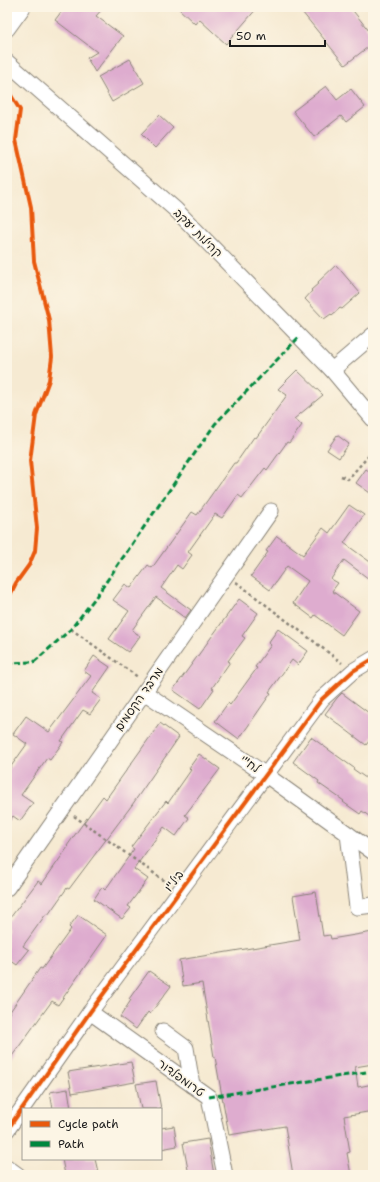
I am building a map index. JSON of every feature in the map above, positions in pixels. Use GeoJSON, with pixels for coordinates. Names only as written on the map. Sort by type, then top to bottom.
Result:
{"type":"FeatureCollection","features":[{"type":"Feature","properties":{"kind":"street"},"geometry":{"type":"LineString","coordinates":[[7,29],[23,7]]}},
{"type":"Feature","properties":{"kind":"street","name":"קהילות יעקב"},"geometry":{"type":"LineString","coordinates":[[7,62],[176,210],[332,370],[373,420]]}},
{"type":"Feature","properties":{"kind":"street"},"geometry":{"type":"LineString","coordinates":[[332,370],[373,335]]}},
{"type":"Feature","properties":{"kind":"street","name":"מרבד הקסמים"},"geometry":{"type":"LineString","coordinates":[[7,888],[271,511]]}},
{"type":"Feature","properties":{"kind":"street","name":"ביל\"ו"},"geometry":{"type":"LineString","coordinates":[[22,1108],[90,1012],[322,699],[365,667]]}},
{"type":"Feature","properties":{"kind":"street","name":"לח\"י"},"geometry":{"type":"LineString","coordinates":[[146,689],[373,852]]}},
{"type":"Feature","properties":{"kind":"street"},"geometry":{"type":"LineString","coordinates":[[348,834],[357,907],[373,905]]}},
{"type":"Feature","properties":{"kind":"street","name":"טרומפלדור"},"geometry":{"type":"LineString","coordinates":[[90,1012],[208,1097],[225,1175]]}},
{"type":"Feature","properties":{"kind":"street"},"geometry":{"type":"LineString","coordinates":[[163,1032],[186,1048],[192,1086]]}},
{"type":"Feature","properties":{"kind":"street","name":"ביל\"ו"},"geometry":{"type":"LineString","coordinates":[[7,1130],[22,1109]]}},
{"type":"Feature","properties":{"kind":"street"},"geometry":{"type":"LineString","coordinates":[[7,1167],[18,1175]]}},
{"type":"Feature","properties":{"kind":"path"},"geometry":{"type":"LineString","coordinates":[[341,476],[348,479],[373,451]]}},
{"type":"Feature","properties":{"kind":"path"},"geometry":{"type":"LineString","coordinates":[[226,575],[365,667]]}},
{"type":"Feature","properties":{"kind":"path"},"geometry":{"type":"LineString","coordinates":[[71,629],[146,689]]}},
{"type":"Feature","properties":{"kind":"path"},"geometry":{"type":"LineString","coordinates":[[62,809],[179,891]]}},
{"type":"Feature","properties":{"kind":"building"},"geometry":{"type":"Polygon","coordinates":[[[65,7],[104,7],[96,16],[123,36],[95,72],[87,58],[97,52],[55,20],[65,7]]]}},
{"type":"Feature","properties":{"kind":"building"},"geometry":{"type":"Polygon","coordinates":[[[177,7],[258,7],[226,44],[199,19],[195,24],[177,7]]]}},
{"type":"Feature","properties":{"kind":"building"},"geometry":{"type":"Polygon","coordinates":[[[298,7],[350,7],[373,36],[373,43],[345,65],[298,7]]]}},
{"type":"Feature","properties":{"kind":"building"},"geometry":{"type":"Polygon","coordinates":[[[130,59],[144,83],[112,102],[98,77],[130,59]]]}},
{"type":"Feature","properties":{"kind":"building"},"geometry":{"type":"Polygon","coordinates":[[[326,86],[337,100],[351,89],[365,107],[346,122],[341,116],[314,137],[293,111],[326,86]]]}},
{"type":"Feature","properties":{"kind":"building"},"geometry":{"type":"Polygon","coordinates":[[[159,115],[173,128],[155,148],[141,134],[159,115]]]}},
{"type":"Feature","properties":{"kind":"building"},"geometry":{"type":"Polygon","coordinates":[[[336,265],[360,293],[342,309],[340,308],[332,315],[331,314],[324,319],[305,299],[312,291],[311,290],[319,283],[318,282],[336,265]]]}},
{"type":"Feature","properties":{"kind":"building"},"geometry":{"type":"Polygon","coordinates":[[[297,370],[323,395],[294,419],[302,425],[289,443],[287,442],[267,470],[265,468],[242,498],[238,495],[222,518],[215,514],[188,552],[192,555],[182,569],[177,565],[161,588],[191,610],[185,618],[156,597],[132,630],[140,636],[128,652],[109,639],[129,611],[113,600],[125,584],[131,588],[148,565],[152,568],[192,512],[197,515],[234,463],[236,463],[254,437],[256,438],[287,395],[278,389],[297,370]]]}},
{"type":"Feature","properties":{"kind":"building"},"geometry":{"type":"Polygon","coordinates":[[[337,435],[349,444],[339,458],[327,450],[337,435]]]}},
{"type":"Feature","properties":{"kind":"building"},"geometry":{"type":"Polygon","coordinates":[[[366,469],[373,474],[373,495],[356,483],[366,469]]]}},
{"type":"Feature","properties":{"kind":"building"},"geometry":{"type":"Polygon","coordinates":[[[349,505],[364,515],[344,543],[373,564],[373,574],[369,579],[344,560],[331,579],[338,583],[332,591],[359,611],[342,635],[315,615],[313,618],[293,603],[308,581],[287,566],[270,590],[251,576],[277,536],[303,555],[323,528],[329,533],[349,505]]]}},
{"type":"Feature","properties":{"kind":"building"},"geometry":{"type":"Polygon","coordinates":[[[239,599],[258,613],[242,636],[245,638],[228,661],[230,662],[200,709],[173,690],[239,599]]]}},
{"type":"Feature","properties":{"kind":"building"},"geometry":{"type":"Polygon","coordinates":[[[278,629],[308,651],[298,665],[292,660],[269,692],[271,693],[239,739],[215,721],[228,703],[230,705],[257,668],[255,667],[271,645],[268,643],[278,629]]]}},
{"type":"Feature","properties":{"kind":"building"},"geometry":{"type":"Polygon","coordinates":[[[94,656],[110,667],[92,693],[101,699],[90,714],[83,710],[61,741],[63,742],[50,760],[47,758],[21,795],[33,803],[20,821],[13,816],[7,824],[7,772],[27,744],[13,734],[26,716],[49,732],[91,676],[84,671],[94,656]]]}},
{"type":"Feature","properties":{"kind":"building"},"geometry":{"type":"Polygon","coordinates":[[[342,693],[373,716],[373,736],[366,745],[325,714],[342,693]]]}},
{"type":"Feature","properties":{"kind":"building"},"geometry":{"type":"Polygon","coordinates":[[[160,723],[179,737],[132,805],[69,889],[67,888],[48,915],[46,914],[23,946],[29,950],[17,965],[7,958],[7,922],[38,881],[42,884],[103,796],[106,799],[160,723]]]}},
{"type":"Feature","properties":{"kind":"building"},"geometry":{"type":"Polygon","coordinates":[[[311,737],[373,783],[373,819],[362,811],[360,814],[343,802],[344,801],[318,783],[319,781],[293,762],[311,737]]]}},
{"type":"Feature","properties":{"kind":"building"},"geometry":{"type":"Polygon","coordinates":[[[199,754],[220,769],[185,815],[189,818],[176,836],[164,827],[134,869],[148,879],[128,906],[131,908],[122,919],[94,899],[102,887],[105,890],[134,849],[131,847],[166,801],[168,803],[191,770],[189,768],[199,754]]]}},
{"type":"Feature","properties":{"kind":"building"},"geometry":{"type":"Polygon","coordinates":[[[316,892],[323,936],[330,935],[331,939],[373,932],[373,1064],[355,1067],[358,1087],[373,1084],[373,1111],[344,1116],[350,1152],[347,1153],[351,1175],[293,1175],[285,1126],[229,1135],[202,983],[183,986],[179,960],[300,940],[293,896],[316,892]]]}},
{"type":"Feature","properties":{"kind":"building"},"geometry":{"type":"Polygon","coordinates":[[[78,915],[107,935],[58,1005],[52,1001],[7,1063],[7,1016],[40,968],[42,969],[71,929],[69,927],[78,915]]]}},
{"type":"Feature","properties":{"kind":"building"},"geometry":{"type":"Polygon","coordinates":[[[149,971],[171,986],[150,1014],[148,1012],[136,1029],[120,1017],[131,1000],[129,999],[149,971]]]}},
{"type":"Feature","properties":{"kind":"building"},"geometry":{"type":"Polygon","coordinates":[[[131,1062],[135,1082],[72,1093],[68,1072],[131,1062]]]}},
{"type":"Feature","properties":{"kind":"building"},"geometry":{"type":"Polygon","coordinates":[[[156,1081],[161,1108],[141,1108],[136,1084],[156,1081]]]}},
{"type":"Feature","properties":{"kind":"building"},"geometry":{"type":"Polygon","coordinates":[[[68,1089],[71,1108],[53,1108],[50,1092],[68,1089]]]}},
{"type":"Feature","properties":{"kind":"building"},"geometry":{"type":"Polygon","coordinates":[[[174,1126],[177,1146],[162,1149],[162,1128],[174,1126]]]}},
{"type":"Feature","properties":{"kind":"building"},"geometry":{"type":"Polygon","coordinates":[[[208,1139],[214,1175],[189,1175],[183,1143],[208,1139]]]}},
{"type":"Feature","properties":{"kind":"building"},"geometry":{"type":"Polygon","coordinates":[[[62,1160],[95,1160],[98,1172],[80,1175],[65,1175],[62,1160]]]}},
{"type":"Feature","properties":{"kind":"marked path"},"geometry":{"type":"LineString","coordinates":[[7,663],[34,662],[71,629],[95,598],[215,424],[299,337]]}},
{"type":"Feature","properties":{"kind":"marked path"},"geometry":{"type":"LineString","coordinates":[[209,1097],[373,1071]]}},
{"type":"Feature","properties":{"kind":"cycle path"},"geometry":{"type":"LineString","coordinates":[[7,89],[20,110],[16,140],[31,207],[34,261],[49,320],[52,357],[49,380],[36,415],[30,461],[37,528],[35,551],[29,565],[16,583],[7,601]]}},
{"type":"Feature","properties":{"kind":"cycle path"},"geometry":{"type":"LineString","coordinates":[[22,1108],[90,1012],[322,699],[353,671],[373,659]]}},
{"type":"Feature","properties":{"kind":"cycle path"},"geometry":{"type":"LineString","coordinates":[[7,1130],[22,1109]]}}]}
